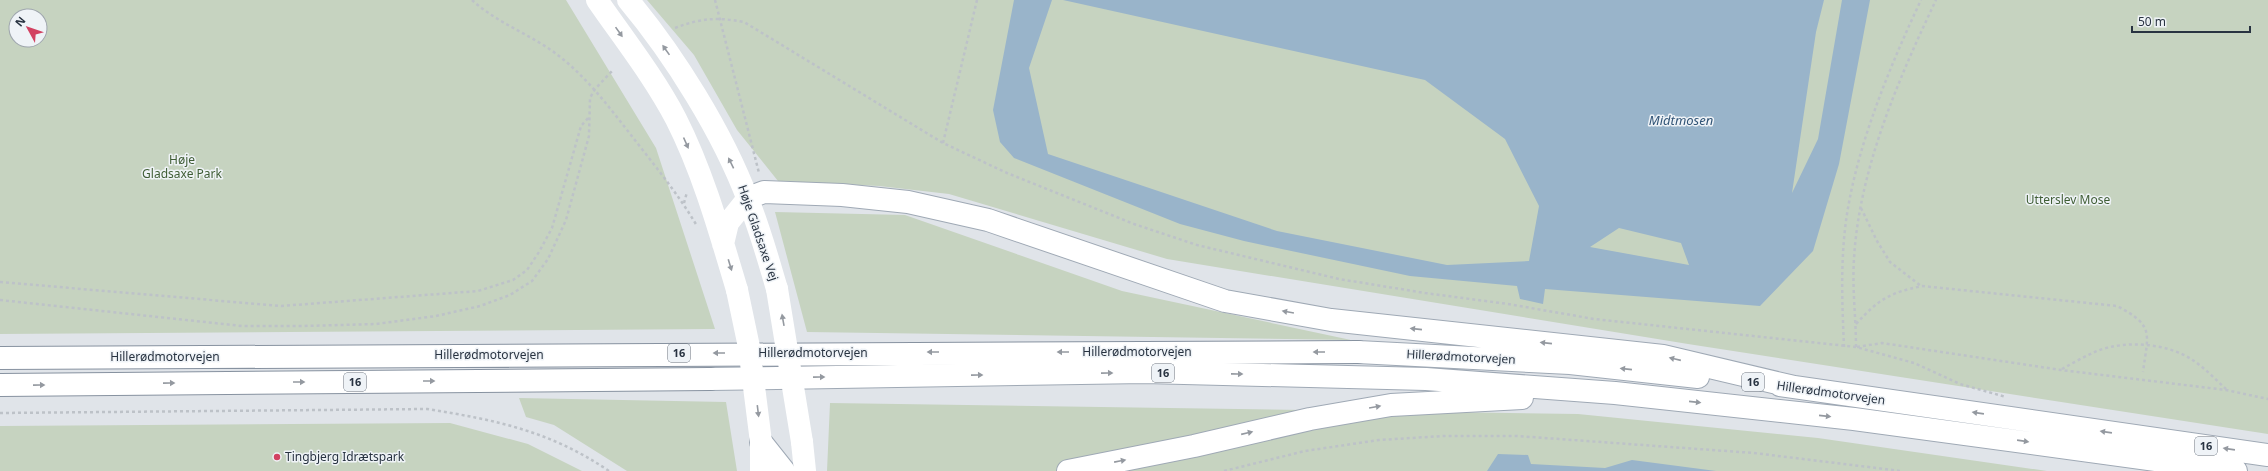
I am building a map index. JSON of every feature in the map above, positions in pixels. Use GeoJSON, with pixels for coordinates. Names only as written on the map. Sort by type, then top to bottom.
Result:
{"type":"FeatureCollection","features":[{"type":"Feature","properties":{"kind":"main road"},"geometry":{"type":"LineString","coordinates":[[597,0],[650,76],[675,119],[692,156],[723,244],[737,290],[749,348],[762,442],[762,471]]}},
{"type":"Feature","properties":{"kind":"main road","name":"Høje Gladsaxe Vej"},"geometry":{"type":"LineString","coordinates":[[628,0],[676,64],[756,195],[777,289],[802,442],[805,471]]}},
{"type":"Feature","properties":{"kind":"main road"},"geometry":{"type":"LineString","coordinates":[[723,244],[728,223],[756,195],[842,195],[908,202],[988,220],[1225,301],[1331,320],[1663,356],[1794,387]]}},
{"type":"Feature","properties":{"kind":"main road","name":"Hillerødmotorvejen"},"geometry":{"type":"LineString","coordinates":[[0,358],[1358,352],[1570,363],[1794,387],[2268,455]]}},
{"type":"Feature","properties":{"kind":"main road","name":"Hillerødmotorvejen"},"geometry":{"type":"LineString","coordinates":[[0,385],[710,379],[1145,372],[1426,379],[1615,393],[1854,419],[2236,471]]}},
{"type":"Feature","properties":{"kind":"main road"},"geometry":{"type":"LineString","coordinates":[[1068,471],[1194,446],[1310,419],[1391,405],[1615,393]]}},
{"type":"Feature","properties":{"kind":"main road"},"geometry":{"type":"LineString","coordinates":[[762,442],[784,471]]}},
{"type":"Feature","properties":{"kind":"path"},"geometry":{"type":"LineString","coordinates":[[472,0],[487,14],[535,39],[564,59],[595,89],[684,204]]}},
{"type":"Feature","properties":{"kind":"path"},"geometry":{"type":"LineString","coordinates":[[715,0],[756,195]]}},
{"type":"Feature","properties":{"kind":"path"},"geometry":{"type":"LineString","coordinates":[[943,143],[978,0]]}},
{"type":"Feature","properties":{"kind":"path"},"geometry":{"type":"LineString","coordinates":[[1844,347],[1841,281],[1848,209],[1857,165],[1898,49],[1921,0]]}},
{"type":"Feature","properties":{"kind":"path"},"geometry":{"type":"LineString","coordinates":[[1856,348],[1854,260],[1860,208],[1883,125],[1911,54],[1936,0]]}},
{"type":"Feature","properties":{"kind":"path"},"geometry":{"type":"LineString","coordinates":[[675,28],[695,20],[719,18],[744,22],[943,143],[1007,173],[1134,224],[1197,245],[1339,279],[1425,293],[1508,304],[1594,320],[1856,348],[1914,363],[1972,388],[2011,398]]}},
{"type":"Feature","properties":{"kind":"path"},"geometry":{"type":"LineString","coordinates":[[0,300],[242,326],[376,324],[436,316],[480,306],[510,295],[532,281],[548,259],[568,212],[589,136],[590,98],[595,89],[613,70]]}},
{"type":"Feature","properties":{"kind":"path"},"geometry":{"type":"LineString","coordinates":[[0,282],[281,306],[478,291],[514,280],[527,270],[540,252],[552,228],[581,126],[589,117]]}},
{"type":"Feature","properties":{"kind":"path"},"geometry":{"type":"LineString","coordinates":[[1860,208],[1890,262],[1922,286]]}},
{"type":"Feature","properties":{"kind":"path"},"geometry":{"type":"LineString","coordinates":[[1856,324],[1874,305],[1896,291],[1922,286],[2117,306],[2138,317],[2147,330],[2147,346],[2143,372]]}},
{"type":"Feature","properties":{"kind":"path"},"geometry":{"type":"LineString","coordinates":[[1856,348],[1882,343],[2061,370],[2226,390],[2268,399]]}},
{"type":"Feature","properties":{"kind":"path"},"geometry":{"type":"LineString","coordinates":[[2061,370],[2097,351],[2120,345],[2147,346],[2174,351],[2191,359],[2226,390]]}},
{"type":"Feature","properties":{"kind":"path"},"geometry":{"type":"LineString","coordinates":[[0,413],[427,409],[480,417],[530,430],[570,448],[609,471]]}},
{"type":"Feature","properties":{"kind":"path"},"geometry":{"type":"LineString","coordinates":[[1224,471],[1304,451],[1379,440],[1443,436],[1517,436],[1754,453],[1901,471]]}},
{"type":"Feature","properties":{"kind":"green space","name":"Høje Gladsaxe Park"},"geometry":{"type":"Polygon","coordinates":[[[0,0],[566,0],[656,148],[715,329],[0,334],[0,0]]]}},
{"type":"Feature","properties":{"kind":"green space","name":"Utterslev Mose"},"geometry":{"type":"Polygon","coordinates":[[[647,0],[2268,0],[2268,434],[1688,344],[1167,259],[949,194],[879,186],[778,181],[737,130],[694,55],[647,0]]]}},
{"type":"Feature","properties":{"kind":"green space"},"geometry":{"type":"Polygon","coordinates":[[[775,212],[905,215],[1122,291],[1351,340],[807,332],[775,212]]]}},
{"type":"Feature","properties":{"kind":"green space"},"geometry":{"type":"Polygon","coordinates":[[[519,398],[726,402],[737,471],[627,471],[554,425],[526,417],[519,398]]]}},
{"type":"Feature","properties":{"kind":"green space"},"geometry":{"type":"Polygon","coordinates":[[[830,403],[1578,414],[1818,438],[2047,471],[827,471],[830,403]]]}},
{"type":"Feature","properties":{"kind":"green space","name":"Tingbjerg Idrætspark"},"geometry":{"type":"Polygon","coordinates":[[[450,423],[528,444],[582,471],[0,471],[0,426],[450,423]]]}},
{"type":"Feature","properties":{"kind":"water","name":"Midtmosen"},"geometry":{"type":"Polygon","coordinates":[[[1014,0],[1052,0],[1029,68],[1048,154],[1277,231],[1447,265],[1529,261],[1539,206],[1505,139],[1425,80],[1063,0],[1824,0],[1816,32],[1792,193],[1818,139],[1842,0],[1870,0],[1839,164],[1813,251],[1760,306],[1545,289],[1543,304],[1520,299],[1517,286],[1410,276],[1244,241],[1180,224],[1014,158],[1000,142],[993,110],[1014,0]],[[1619,228],[1590,247],[1689,265],[1681,243],[1619,228]]]}},
{"type":"Feature","properties":{"kind":"water"},"geometry":{"type":"Polygon","coordinates":[[[1498,454],[1528,455],[1531,464],[1605,468],[1632,460],[1716,471],[1487,471],[1498,454]]]}},
{"type":"Feature","properties":{"kind":"place","name":"Tingbjerg Idrætspark"},"geometry":{"type":"Point","coordinates":[277,457]}}]}
